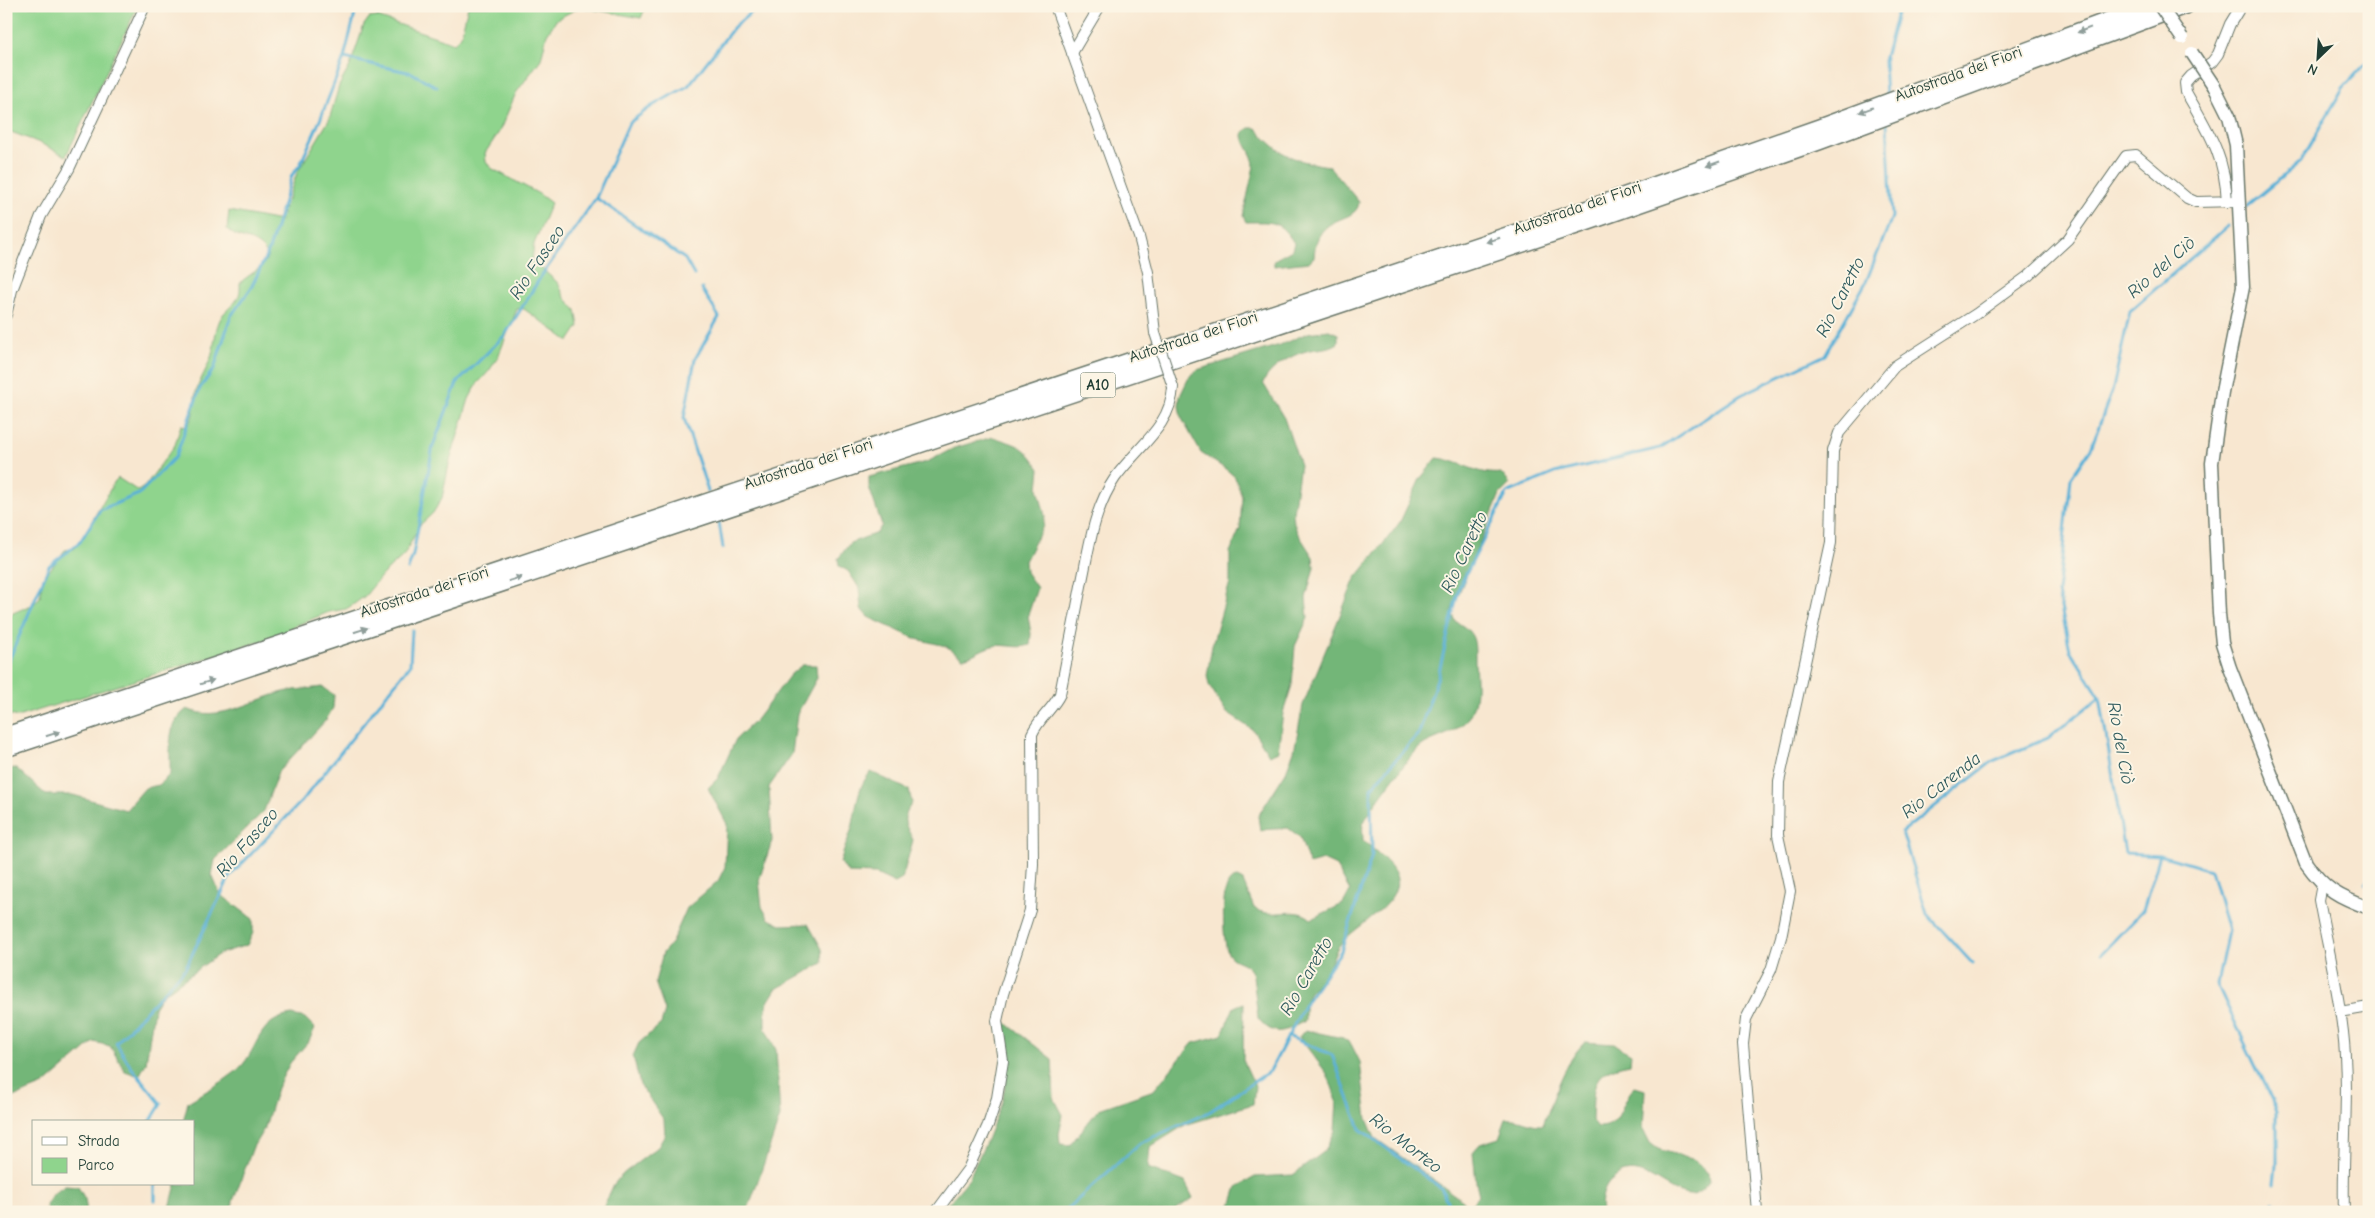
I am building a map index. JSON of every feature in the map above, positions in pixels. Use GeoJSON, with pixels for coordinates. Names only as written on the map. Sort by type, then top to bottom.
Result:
{"type":"FeatureCollection","features":[{"type":"Feature","properties":{"kind":"highway","name":"Autostrada dei Fiori"},"geometry":{"type":"LineString","coordinates":[[6,735],[1588,208],[1828,124],[2146,6]]}},
{"type":"Feature","properties":{"kind":"highway","name":"Autostrada dei Fiori"},"geometry":{"type":"LineString","coordinates":[[6,749],[1589,222],[1999,77],[2186,6]]}},
{"type":"Feature","properties":{"kind":"main road"},"geometry":{"type":"LineString","coordinates":[[2160,6],[2214,86],[2233,128],[2236,145],[2233,202],[2243,287],[2222,392],[2212,463],[2222,643],[2251,725],[2306,864],[2322,884],[2336,895],[2369,908]]}},
{"type":"Feature","properties":{"kind":"street"},"geometry":{"type":"LineString","coordinates":[[6,315],[9,294],[41,216],[69,169],[145,6]]}},
{"type":"Feature","properties":{"kind":"street"},"geometry":{"type":"LineString","coordinates":[[936,1212],[968,1169],[988,1125],[997,1098],[1003,1061],[997,1021],[1003,994],[1030,910],[1033,864],[1032,734],[1036,724],[1054,705],[1060,694],[1095,518],[1115,478],[1155,432],[1167,414],[1172,398],[1173,387],[1154,333],[1148,272],[1139,237],[1055,6]]}},
{"type":"Feature","properties":{"kind":"street"},"geometry":{"type":"LineString","coordinates":[[1072,53],[1100,6]]}},
{"type":"Feature","properties":{"kind":"street"},"geometry":{"type":"LineString","coordinates":[[1757,1212],[1743,1044],[1746,1019],[1773,962],[1790,891],[1778,836],[1779,782],[1831,543],[1833,451],[1839,433],[1895,366],[1976,314],[2028,276],[2068,239],[2126,156],[2136,155],[2187,198],[2196,202],[2233,202],[2215,143],[2186,92],[2185,82],[2212,62],[2218,54],[2230,24],[2241,6]]}},
{"type":"Feature","properties":{"kind":"street"},"geometry":{"type":"LineString","coordinates":[[2322,884],[2320,900],[2343,1033],[2346,1104],[2342,1168],[2344,1212]]}},
{"type":"Feature","properties":{"kind":"street"},"geometry":{"type":"LineString","coordinates":[[2340,1012],[2369,1007]]}},
{"type":"Feature","properties":{"kind":"green space"},"geometry":{"type":"Polygon","coordinates":[[[6,6],[138,6],[66,156],[40,143],[6,130],[6,6]]]}},
{"type":"Feature","properties":{"kind":"green space"},"geometry":{"type":"Polygon","coordinates":[[[468,6],[646,6],[641,18],[580,7],[557,19],[547,34],[541,59],[516,93],[499,132],[485,153],[486,162],[491,168],[539,194],[551,203],[534,244],[532,260],[558,283],[565,298],[576,310],[579,326],[569,341],[524,309],[517,309],[498,357],[477,384],[469,399],[449,464],[442,498],[433,513],[420,525],[404,555],[382,575],[365,596],[354,604],[346,609],[329,612],[297,625],[281,635],[17,717],[6,714],[6,621],[13,613],[34,604],[40,597],[43,579],[65,550],[74,549],[79,543],[115,481],[118,478],[138,491],[145,486],[175,445],[181,425],[187,426],[192,418],[196,392],[212,355],[219,322],[239,296],[240,283],[266,260],[268,255],[263,248],[252,241],[237,236],[227,229],[229,211],[280,221],[297,173],[329,120],[339,86],[350,66],[364,25],[369,18],[377,17],[454,43],[461,36],[468,6]]]}},
{"type":"Feature","properties":{"kind":"green space"},"geometry":{"type":"Polygon","coordinates":[[[1249,128],[1256,128],[1273,145],[1288,156],[1306,162],[1329,166],[1359,202],[1357,209],[1351,214],[1329,225],[1322,232],[1316,242],[1314,257],[1309,262],[1274,266],[1274,260],[1292,250],[1294,243],[1284,230],[1274,223],[1246,222],[1243,216],[1254,166],[1243,137],[1243,132],[1249,128]]]}},
{"type":"Feature","properties":{"kind":"green space"},"geometry":{"type":"Polygon","coordinates":[[[1329,330],[1338,334],[1338,343],[1304,352],[1290,358],[1277,366],[1263,383],[1284,418],[1300,465],[1293,513],[1294,523],[1297,532],[1313,557],[1314,567],[1306,598],[1308,618],[1295,646],[1292,685],[1283,713],[1278,751],[1269,755],[1253,730],[1227,713],[1209,685],[1207,676],[1212,646],[1230,582],[1230,552],[1240,529],[1242,497],[1235,477],[1201,453],[1181,417],[1180,396],[1189,377],[1197,370],[1280,345],[1308,333],[1329,330]]]}},
{"type":"Feature","properties":{"kind":"green space"},"geometry":{"type":"Polygon","coordinates":[[[993,437],[1021,447],[1030,455],[1040,469],[1038,488],[1045,516],[1043,526],[1025,561],[1026,572],[1037,588],[1028,615],[1031,634],[1030,645],[1020,647],[999,645],[986,648],[963,658],[946,646],[916,639],[868,617],[861,609],[859,588],[848,571],[839,566],[838,559],[850,543],[877,533],[882,525],[869,487],[869,477],[927,462],[954,448],[993,437]]]}},
{"type":"Feature","properties":{"kind":"green space"},"geometry":{"type":"Polygon","coordinates":[[[1437,458],[1484,472],[1501,473],[1510,484],[1500,494],[1452,610],[1455,621],[1467,629],[1473,638],[1476,684],[1474,705],[1468,718],[1457,729],[1425,744],[1414,753],[1388,785],[1372,809],[1363,827],[1363,840],[1393,869],[1397,880],[1395,890],[1382,908],[1338,947],[1326,975],[1311,990],[1307,998],[1305,1021],[1286,1030],[1275,1031],[1264,1025],[1258,1018],[1253,975],[1250,970],[1244,964],[1233,959],[1228,953],[1224,918],[1226,890],[1228,884],[1237,878],[1243,881],[1254,908],[1261,912],[1298,913],[1311,919],[1343,904],[1350,891],[1336,866],[1323,860],[1309,864],[1300,837],[1288,828],[1260,830],[1258,816],[1286,772],[1294,751],[1303,705],[1355,579],[1400,522],[1420,479],[1437,458]]]}},
{"type":"Feature","properties":{"kind":"green space"},"geometry":{"type":"Polygon","coordinates":[[[802,665],[816,665],[817,678],[797,714],[792,754],[769,787],[772,841],[759,880],[762,907],[769,919],[781,925],[808,924],[822,949],[823,963],[776,989],[768,1002],[765,1028],[776,1050],[780,1117],[747,1212],[601,1212],[614,1184],[624,1173],[658,1147],[665,1135],[664,1120],[640,1085],[633,1056],[639,1043],[661,1024],[665,1011],[655,982],[663,953],[672,942],[687,908],[718,881],[725,867],[727,824],[708,788],[718,778],[736,739],[756,720],[790,675],[802,665]]]}},
{"type":"Feature","properties":{"kind":"green space"},"geometry":{"type":"Polygon","coordinates":[[[323,687],[334,695],[333,708],[326,720],[278,772],[264,811],[215,860],[212,875],[220,894],[253,919],[253,933],[247,945],[219,954],[162,995],[154,1008],[146,1063],[139,1076],[125,1071],[110,1046],[94,1042],[44,1085],[14,1097],[6,1107],[6,769],[16,768],[46,795],[73,795],[126,810],[145,788],[159,785],[170,774],[172,730],[180,715],[187,709],[198,713],[210,714],[234,709],[285,692],[323,687]]]}},
{"type":"Feature","properties":{"kind":"green space"},"geometry":{"type":"Polygon","coordinates":[[[871,772],[909,790],[912,803],[906,814],[905,822],[913,840],[902,879],[895,883],[876,874],[848,873],[840,862],[852,828],[862,784],[871,772]]]}},
{"type":"Feature","properties":{"kind":"green space"},"geometry":{"type":"Polygon","coordinates":[[[1244,1003],[1243,1060],[1255,1086],[1253,1104],[1185,1125],[1150,1147],[1148,1168],[1185,1182],[1193,1198],[1172,1212],[941,1212],[968,1180],[987,1140],[1003,1099],[1009,1054],[1001,1019],[1052,1059],[1054,1098],[1063,1115],[1059,1134],[1060,1144],[1070,1145],[1099,1109],[1154,1090],[1193,1043],[1222,1035],[1234,1007],[1244,1003]]]}},
{"type":"Feature","properties":{"kind":"green space"},"geometry":{"type":"Polygon","coordinates":[[[292,1015],[305,1018],[315,1028],[309,1041],[290,1063],[277,1088],[265,1127],[253,1147],[233,1201],[232,1212],[169,1212],[176,1186],[195,1186],[195,1120],[184,1120],[188,1102],[234,1073],[249,1056],[264,1030],[280,1018],[292,1015]]]}},
{"type":"Feature","properties":{"kind":"green space"},"geometry":{"type":"Polygon","coordinates":[[[1305,1030],[1343,1038],[1351,1044],[1360,1062],[1367,1119],[1375,1138],[1470,1206],[1479,1195],[1473,1152],[1480,1144],[1499,1138],[1506,1119],[1516,1119],[1543,1125],[1565,1070],[1585,1042],[1614,1044],[1631,1054],[1630,1064],[1607,1071],[1597,1081],[1594,1088],[1592,1120],[1598,1127],[1606,1126],[1617,1118],[1630,1092],[1635,1087],[1645,1090],[1643,1129],[1650,1143],[1658,1149],[1694,1160],[1708,1173],[1709,1182],[1703,1189],[1690,1195],[1682,1194],[1642,1173],[1623,1173],[1606,1186],[1601,1203],[1602,1212],[1229,1212],[1237,1187],[1255,1177],[1293,1175],[1325,1151],[1335,1131],[1337,1101],[1325,1071],[1299,1037],[1305,1030]]]}},
{"type":"Feature","properties":{"kind":"green space"},"geometry":{"type":"Polygon","coordinates":[[[65,1186],[78,1187],[85,1199],[87,1212],[47,1212],[46,1205],[53,1194],[65,1186]]]}},
{"type":"Feature","properties":{"kind":"waterway"},"geometry":{"type":"LineString","coordinates":[[6,667],[49,566],[80,542],[100,510],[139,494],[176,456],[200,388],[214,369],[231,316],[251,288],[269,250],[292,175],[300,165],[344,58],[357,6]]}},
{"type":"Feature","properties":{"kind":"waterway","name":"Rio Caretto"},"geometry":{"type":"LineString","coordinates":[[1886,96],[1884,61],[1899,6]]}},
{"type":"Feature","properties":{"kind":"waterway","name":"Rio Fasceo"},"geometry":{"type":"LineString","coordinates":[[408,569],[413,555],[433,446],[457,383],[505,335],[540,278],[596,198],[629,123],[652,106],[688,86],[734,27],[755,9]]}},
{"type":"Feature","properties":{"kind":"waterway"},"geometry":{"type":"LineString","coordinates":[[344,58],[412,73],[437,87]]}},
{"type":"Feature","properties":{"kind":"waterway","name":"Rio del Ciò"},"geometry":{"type":"LineString","coordinates":[[2247,206],[2301,161],[2343,88],[2369,60]]}},
{"type":"Feature","properties":{"kind":"waterway","name":"Rio Caretto"},"geometry":{"type":"LineString","coordinates":[[1064,1212],[1140,1143],[1209,1112],[1270,1071],[1305,1004],[1341,951],[1372,855],[1371,788],[1419,733],[1438,676],[1459,588],[1507,493],[1555,473],[1660,448],[1741,395],[1825,355],[1866,282],[1892,217],[1887,122]]}},
{"type":"Feature","properties":{"kind":"waterway"},"geometry":{"type":"LineString","coordinates":[[596,198],[685,259],[694,275]]}},
{"type":"Feature","properties":{"kind":"waterway","name":"Rio del Ciò"},"geometry":{"type":"LineString","coordinates":[[2228,226],[2130,311],[2113,388],[2091,448],[2071,478],[2058,593],[2070,650],[2100,697],[2125,853],[2160,855],[2211,870],[2228,931],[2217,984],[2277,1112],[2275,1184]]}},
{"type":"Feature","properties":{"kind":"waterway"},"geometry":{"type":"LineString","coordinates":[[702,289],[719,317],[695,359],[684,418],[708,491]]}},
{"type":"Feature","properties":{"kind":"waterway","name":"Rio Carenda"},"geometry":{"type":"LineString","coordinates":[[719,522],[723,548]]}},
{"type":"Feature","properties":{"kind":"waterway","name":"Rio Fasceo"},"geometry":{"type":"LineString","coordinates":[[151,1120],[161,1104],[131,1067],[116,1043],[185,969],[230,876],[302,801],[410,665],[412,630]]}},
{"type":"Feature","properties":{"kind":"waterway","name":"Rio Carenda"},"geometry":{"type":"LineString","coordinates":[[1972,963],[1927,914],[1902,832],[1993,761],[2048,738],[2100,697]]}},
{"type":"Feature","properties":{"kind":"waterway","name":"Rio Carenda"},"geometry":{"type":"LineString","coordinates":[[2101,954],[2143,910],[2160,855]]}},
{"type":"Feature","properties":{"kind":"waterway"},"geometry":{"type":"LineString","coordinates":[[2366,884],[2369,880]]}},
{"type":"Feature","properties":{"kind":"waterway","name":"Rio Morteo"},"geometry":{"type":"LineString","coordinates":[[1288,1036],[1332,1055],[1360,1129],[1441,1188],[1452,1212]]}},
{"type":"Feature","properties":{"kind":"waterway","name":"Rio Fasceo"},"geometry":{"type":"LineString","coordinates":[[155,1186],[155,1200]]}},
{"type":"Feature","properties":{"kind":"waterway","name":"Rio del Ciò"},"geometry":{"type":"LineString","coordinates":[[2271,1212],[2273,1201]]}}]}
